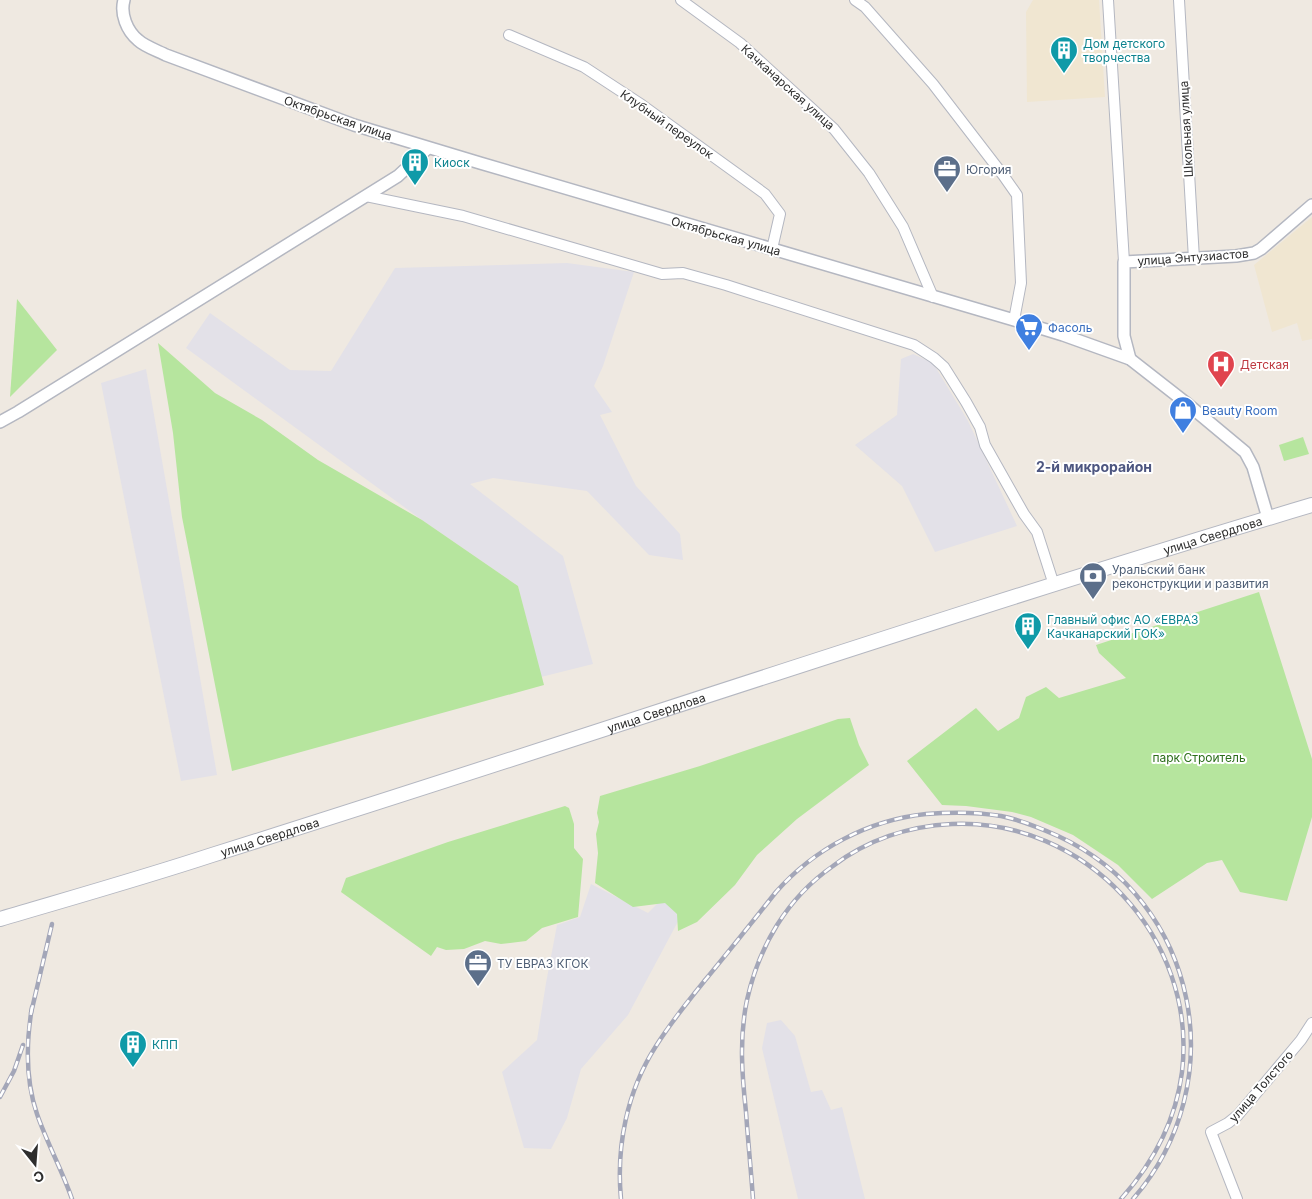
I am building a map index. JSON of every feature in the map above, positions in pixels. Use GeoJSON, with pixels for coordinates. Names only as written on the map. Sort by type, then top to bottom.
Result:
{"type":"FeatureCollection","features":[{"type":"Feature","properties":{"kind":"main road","name":"улица Свердлова"},"geometry":{"type":"LineString","coordinates":[[0,919],[218,854],[963,613],[1312,505]]}},
{"type":"Feature","properties":{"kind":"street","name":"Октябрьская улица"},"geometry":{"type":"LineString","coordinates":[[124,0],[125,23],[138,40],[166,55],[354,125],[1014,320],[1130,359],[1245,452],[1253,467],[1268,518]]}},
{"type":"Feature","properties":{"kind":"street","name":"Качканарская улица"},"geometry":{"type":"LineString","coordinates":[[681,0],[740,43],[834,129],[869,173],[903,227],[933,297]]}},
{"type":"Feature","properties":{"kind":"street"},"geometry":{"type":"LineString","coordinates":[[855,0],[865,7],[933,84],[1003,174],[1017,195],[1021,283],[1014,320]]}},
{"type":"Feature","properties":{"kind":"street"},"geometry":{"type":"LineString","coordinates":[[1108,0],[1124,262]]}},
{"type":"Feature","properties":{"kind":"street","name":"Школьная улица"},"geometry":{"type":"LineString","coordinates":[[1179,0],[1194,259]]}},
{"type":"Feature","properties":{"kind":"street","name":"Клубный переулок"},"geometry":{"type":"LineString","coordinates":[[509,35],[584,67],[642,105],[765,194],[780,214],[772,249]]}},
{"type":"Feature","properties":{"kind":"street"},"geometry":{"type":"LineString","coordinates":[[0,422],[398,176],[428,148]]}},
{"type":"Feature","properties":{"kind":"street"},"geometry":{"type":"LineString","coordinates":[[366,196],[463,216],[662,274],[683,273],[914,344],[944,367],[966,402],[980,427],[985,445],[1024,514],[1037,532],[1054,585]]}},
{"type":"Feature","properties":{"kind":"street","name":"улица Энтузиастов"},"geometry":{"type":"LineString","coordinates":[[1130,359],[1124,336],[1124,262],[1194,259],[1254,253],[1312,205]]}},
{"type":"Feature","properties":{"kind":"street","name":"улица Толстого"},"geometry":{"type":"LineString","coordinates":[[1237,1199],[1211,1132],[1238,1115],[1301,1040],[1312,1023]]}},
{"type":"Feature","properties":{"kind":"shaded area"},"geometry":{"type":"Polygon","coordinates":[[[1033,0],[1099,0],[1105,97],[1027,102],[1026,12],[1033,0]]]}},
{"type":"Feature","properties":{"kind":"shaded area"},"geometry":{"type":"Polygon","coordinates":[[[1312,217],[1312,339],[1302,341],[1297,323],[1272,332],[1254,265],[1312,217]]]}},
{"type":"Feature","properties":{"kind":"shaded area"},"geometry":{"type":"Polygon","coordinates":[[[567,263],[634,272],[603,366],[594,386],[612,412],[600,415],[636,486],[680,534],[683,560],[649,555],[587,491],[493,478],[470,484],[563,556],[593,664],[541,677],[518,586],[422,520],[186,348],[210,313],[290,370],[331,371],[395,268],[567,263]]]}},
{"type":"Feature","properties":{"kind":"shaded area"},"geometry":{"type":"Polygon","coordinates":[[[913,354],[933,363],[968,421],[1017,526],[935,552],[902,486],[855,445],[897,415],[901,359],[913,354]]]}},
{"type":"Feature","properties":{"kind":"shaded area"},"geometry":{"type":"Polygon","coordinates":[[[146,369],[217,775],[181,781],[101,383],[146,369]]]}},
{"type":"Feature","properties":{"kind":"shaded area"},"geometry":{"type":"Polygon","coordinates":[[[591,884],[648,913],[664,897],[682,914],[628,1015],[581,1069],[567,1118],[551,1149],[524,1148],[502,1072],[537,1040],[557,925],[580,917],[591,884]]]}},
{"type":"Feature","properties":{"kind":"shaded area"},"geometry":{"type":"Polygon","coordinates":[[[781,1020],[795,1036],[811,1092],[822,1090],[831,1110],[842,1107],[865,1199],[798,1199],[762,1048],[767,1023],[781,1020]]]}},
{"type":"Feature","properties":{"kind":"green space"},"geometry":{"type":"Polygon","coordinates":[[[17,299],[57,350],[10,397],[17,299]]]}},
{"type":"Feature","properties":{"kind":"green space"},"geometry":{"type":"Polygon","coordinates":[[[158,343],[215,393],[262,420],[318,460],[422,520],[518,586],[544,685],[232,771],[182,517],[173,433],[158,343]]]}},
{"type":"Feature","properties":{"kind":"green space"},"geometry":{"type":"Polygon","coordinates":[[[1303,437],[1309,454],[1284,461],[1279,445],[1303,437]]]}},
{"type":"Feature","properties":{"kind":"green space","name":"парк Строитель"},"geometry":{"type":"Polygon","coordinates":[[[1259,592],[1312,759],[1312,817],[1287,901],[1240,892],[1222,860],[1207,863],[1152,899],[1118,865],[1073,835],[1031,817],[1012,812],[942,805],[907,761],[976,708],[998,731],[1019,718],[1026,697],[1046,687],[1059,698],[1126,678],[1099,653],[1096,645],[1259,592]]]}},
{"type":"Feature","properties":{"kind":"green space"},"geometry":{"type":"Polygon","coordinates":[[[850,718],[859,745],[869,765],[797,819],[757,855],[735,885],[697,922],[678,931],[677,914],[665,903],[633,907],[595,883],[598,853],[596,834],[599,822],[597,813],[600,796],[700,766],[838,719],[850,718]]]}},
{"type":"Feature","properties":{"kind":"green space"},"geometry":{"type":"Polygon","coordinates":[[[565,806],[569,808],[574,824],[574,848],[583,859],[578,917],[542,928],[526,941],[501,944],[485,941],[464,949],[446,950],[437,947],[431,956],[341,892],[346,878],[448,842],[565,806]]]}},
{"type":"Feature","properties":{"kind":"railway"},"geometry":{"type":"LineString","coordinates":[[621,1199],[620,1159],[622,1139],[631,1100],[646,1063],[680,1011],[776,892],[807,863],[825,850],[863,830],[904,817],[954,813],[992,815],[1023,822],[1058,836],[1106,866],[1143,904],[1170,949],[1186,998],[1191,1050],[1184,1102],[1165,1153],[1133,1199]]}},
{"type":"Feature","properties":{"kind":"railway"},"geometry":{"type":"LineString","coordinates":[[753,1199],[743,1084],[742,1042],[747,1000],[752,980],[767,942],[789,908],[802,893],[846,857],[874,842],[904,831],[952,824],[1001,827],[1046,841],[1087,864],[1123,896],[1151,933],[1172,976],[1182,1023],[1182,1072],[1179,1090],[1168,1124],[1153,1156],[1121,1199]]}},
{"type":"Feature","properties":{"kind":"railway"},"geometry":{"type":"LineString","coordinates":[[31,1013],[52,924]]}},
{"type":"Feature","properties":{"kind":"railway"},"geometry":{"type":"LineString","coordinates":[[32,1007],[28,1047],[30,1088],[41,1125],[72,1199]]}},
{"type":"Feature","properties":{"kind":"railway"},"geometry":{"type":"LineString","coordinates":[[0,1097],[14,1071],[23,1045]]}},
{"type":"Feature","properties":{"kind":"place","name":"Дом детского творчества"},"geometry":{"type":"Point","coordinates":[1064,74]}},
{"type":"Feature","properties":{"kind":"place","name":"Киоск"},"geometry":{"type":"Point","coordinates":[415,186]}},
{"type":"Feature","properties":{"kind":"place","name":"Югория"},"geometry":{"type":"Point","coordinates":[947,193]}},
{"type":"Feature","properties":{"kind":"place","name":"Фасоль"},"geometry":{"type":"Point","coordinates":[1029,351]}},
{"type":"Feature","properties":{"kind":"place","name":"Детская"},"geometry":{"type":"Point","coordinates":[1221,388]}},
{"type":"Feature","properties":{"kind":"place","name":"Beauty Room"},"geometry":{"type":"Point","coordinates":[1183,434]}},
{"type":"Feature","properties":{"kind":"place","name":"Уральский банк реконструкции и развития"},"geometry":{"type":"Point","coordinates":[1093,600]}},
{"type":"Feature","properties":{"kind":"place","name":"Главный офис АО «ЕВРАЗ Качканарский ГОК»"},"geometry":{"type":"Point","coordinates":[1028,650]}},
{"type":"Feature","properties":{"kind":"place","name":"ТУ ЕВРАЗ КГОК"},"geometry":{"type":"Point","coordinates":[478,987]}},
{"type":"Feature","properties":{"kind":"place","name":"КПП"},"geometry":{"type":"Point","coordinates":[133,1068]}},
{"type":"Feature","properties":{"kind":"district","name":"2-й микрорайон"},"geometry":{"type":"Point","coordinates":[1094,466]}}]}
